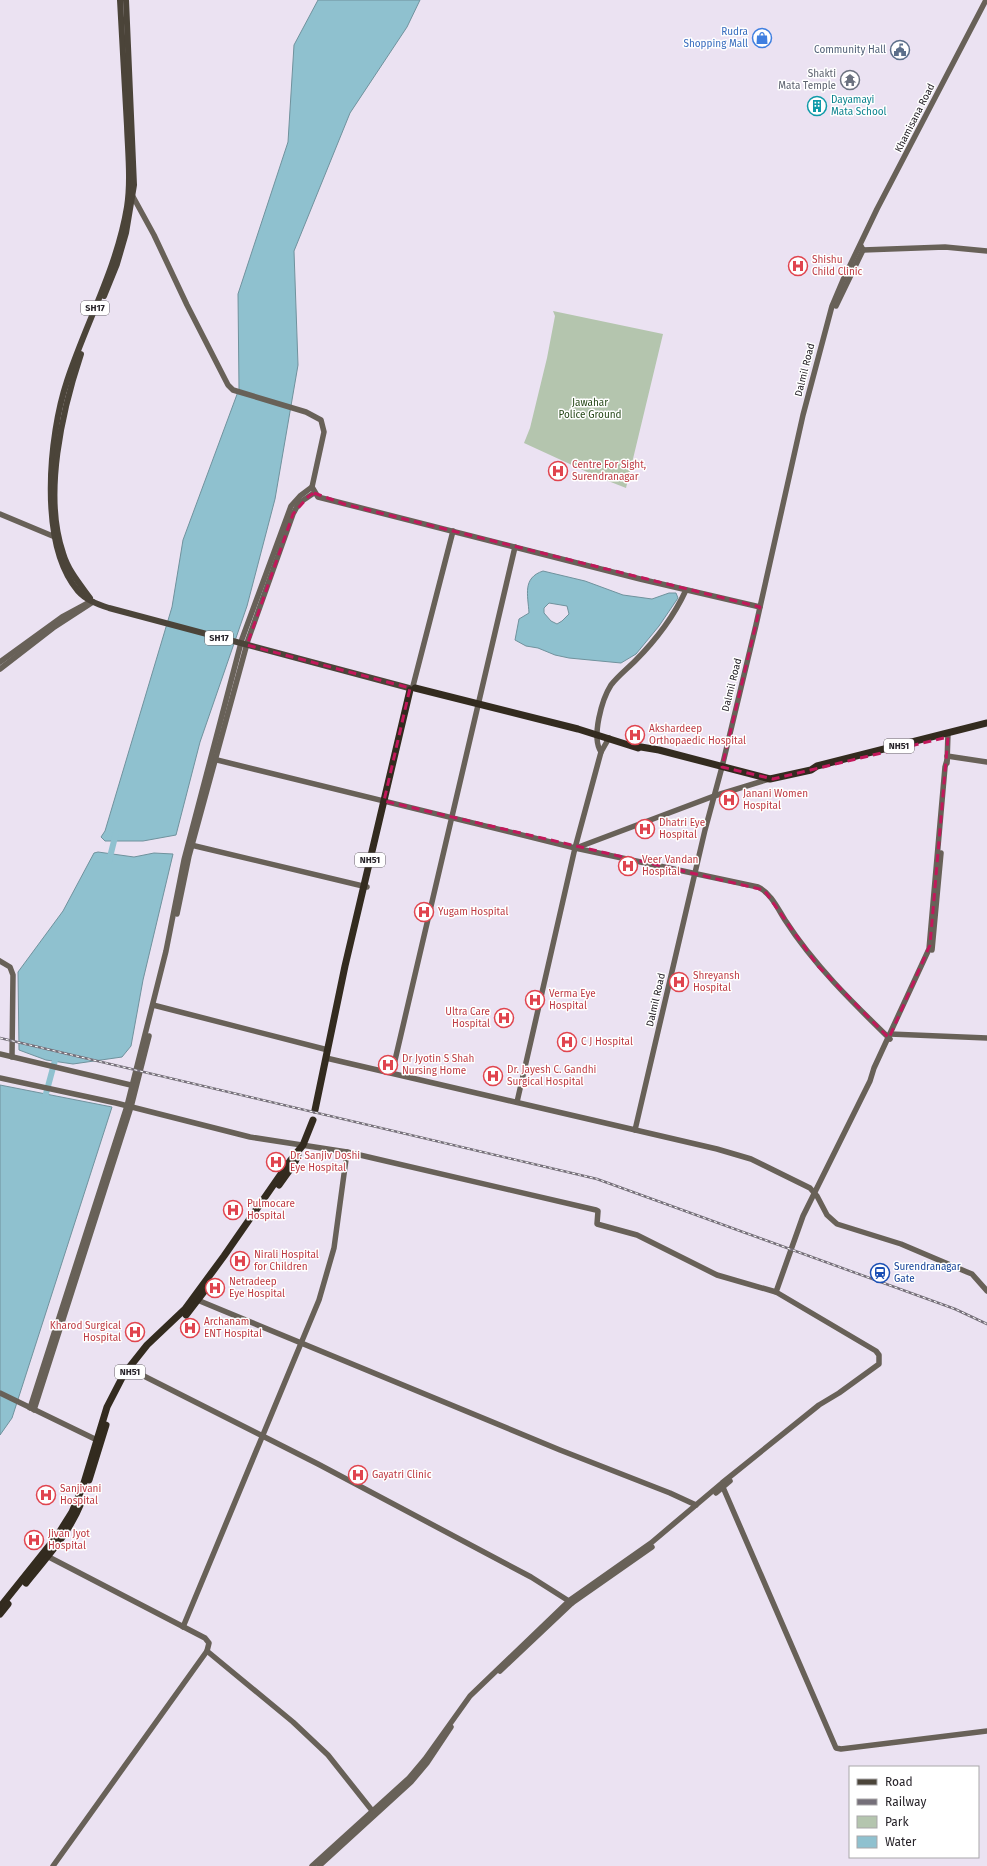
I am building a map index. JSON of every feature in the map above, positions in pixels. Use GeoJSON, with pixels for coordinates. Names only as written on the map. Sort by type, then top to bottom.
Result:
{"type":"FeatureCollection","features":[{"type":"Feature","properties":{"kind":"highway","name":"NH51"},"geometry":{"type":"LineString","coordinates":[[315,1110],[332,1030],[335,1023],[412,689],[568,728],[577,732],[583,731],[596,734],[635,746],[770,779],[817,770],[987,723]]}},
{"type":"Feature","properties":{"kind":"highway","name":"NH51"},"geometry":{"type":"LineString","coordinates":[[948,735],[987,727]]}},
{"type":"Feature","properties":{"kind":"highway","name":"NH51"},"geometry":{"type":"LineString","coordinates":[[0,1614],[74,1519],[86,1490],[99,1441],[114,1399],[130,1369],[190,1311],[195,1300],[294,1164],[298,1153],[304,1145],[312,1120]]}},
{"type":"Feature","properties":{"kind":"highway","name":"NH51"},"geometry":{"type":"LineString","coordinates":[[0,1607],[45,1555]]}},
{"type":"Feature","properties":{"kind":"main road","name":"SH17"},"geometry":{"type":"LineString","coordinates":[[120,0],[129,189],[120,241],[66,382],[59,407],[51,484],[54,537],[63,566],[78,591],[93,602],[146,619],[412,689]]}},
{"type":"Feature","properties":{"kind":"main road","name":"SH17"},"geometry":{"type":"LineString","coordinates":[[93,602],[72,574],[62,553],[56,520],[55,489],[60,430],[71,384],[84,346],[117,264],[126,233],[133,196],[133,148],[126,0]]}},
{"type":"Feature","properties":{"kind":"street","name":"Khamisana Road"},"geometry":{"type":"LineString","coordinates":[[831,315],[832,306],[842,280],[862,248],[876,212],[986,0]]}},
{"type":"Feature","properties":{"kind":"street"},"geometry":{"type":"LineString","coordinates":[[32,1409],[135,1086],[191,845],[248,640],[293,514],[299,503],[313,490],[323,438],[324,425],[321,420],[314,416],[233,390],[223,376],[154,235],[129,189]]}},
{"type":"Feature","properties":{"kind":"street"},"geometry":{"type":"LineString","coordinates":[[862,248],[945,247],[987,251]]}},
{"type":"Feature","properties":{"kind":"street","name":"Dalmil Road"},"geometry":{"type":"LineString","coordinates":[[635,1130],[694,874],[714,796],[719,766],[760,607],[804,411],[822,339],[831,315]]}},
{"type":"Feature","properties":{"kind":"street"},"geometry":{"type":"LineString","coordinates":[[313,490],[318,497],[344,504],[686,590],[760,607]]}},
{"type":"Feature","properties":{"kind":"street"},"geometry":{"type":"LineString","coordinates":[[0,514],[54,537]]}},
{"type":"Feature","properties":{"kind":"street"},"geometry":{"type":"LineString","coordinates":[[412,689],[453,531]]}},
{"type":"Feature","properties":{"kind":"street"},"geometry":{"type":"LineString","coordinates":[[392,1073],[515,547]]}},
{"type":"Feature","properties":{"kind":"street"},"geometry":{"type":"LineString","coordinates":[[601,752],[596,734],[604,702],[610,687],[635,662],[668,621],[678,607],[686,590]]}},
{"type":"Feature","properties":{"kind":"street"},"geometry":{"type":"LineString","coordinates":[[0,662],[62,617],[84,604],[93,602]]}},
{"type":"Feature","properties":{"kind":"street"},"geometry":{"type":"LineString","coordinates":[[0,669],[53,628],[93,602]]}},
{"type":"Feature","properties":{"kind":"street"},"geometry":{"type":"LineString","coordinates":[[776,1292],[803,1216],[871,1078],[874,1068],[930,957],[934,943],[948,735]]}},
{"type":"Feature","properties":{"kind":"street"},"geometry":{"type":"LineString","coordinates":[[516,1102],[575,848],[601,752],[609,738]]}},
{"type":"Feature","properties":{"kind":"street"},"geometry":{"type":"LineString","coordinates":[[947,758],[987,762]]}},
{"type":"Feature","properties":{"kind":"street"},"geometry":{"type":"LineString","coordinates":[[214,759],[575,848],[764,890],[818,966],[890,1036],[987,1038]]}},
{"type":"Feature","properties":{"kind":"street"},"geometry":{"type":"LineString","coordinates":[[575,848],[714,796],[770,779]]}},
{"type":"Feature","properties":{"kind":"street"},"geometry":{"type":"LineString","coordinates":[[191,845],[366,887]]}},
{"type":"Feature","properties":{"kind":"street"},"geometry":{"type":"LineString","coordinates":[[0,961],[10,966],[13,975],[12,1058]]}},
{"type":"Feature","properties":{"kind":"street"},"geometry":{"type":"LineString","coordinates":[[154,1005],[328,1050]]}},
{"type":"Feature","properties":{"kind":"street"},"geometry":{"type":"LineString","coordinates":[[0,1054],[135,1086]]}},
{"type":"Feature","properties":{"kind":"street"},"geometry":{"type":"LineString","coordinates":[[326,1058],[722,1150],[756,1161],[810,1188],[817,1196],[827,1215],[837,1224],[901,1244],[972,1274],[987,1291]]}},
{"type":"Feature","properties":{"kind":"street"},"geometry":{"type":"LineString","coordinates":[[0,1078],[116,1103],[250,1137],[347,1152],[596,1210],[598,1211],[597,1224],[636,1234],[717,1275],[776,1292],[876,1351],[880,1359],[877,1367],[824,1403],[822,1408],[696,1505],[651,1544],[571,1601],[482,1683],[470,1696],[425,1759],[409,1778],[319,1866]]}},
{"type":"Feature","properties":{"kind":"street"},"geometry":{"type":"LineString","coordinates":[[183,1627],[262,1434],[302,1342],[318,1300],[334,1248],[347,1152]]}},
{"type":"Feature","properties":{"kind":"street"},"geometry":{"type":"LineString","coordinates":[[195,1300],[302,1342],[555,1448],[670,1493],[696,1505]]}},
{"type":"Feature","properties":{"kind":"street"},"geometry":{"type":"LineString","coordinates":[[130,1369],[262,1434],[465,1541],[571,1601]]}},
{"type":"Feature","properties":{"kind":"street"},"geometry":{"type":"LineString","coordinates":[[0,1393],[99,1441]]}},
{"type":"Feature","properties":{"kind":"street"},"geometry":{"type":"LineString","coordinates":[[571,1601],[658,1542],[722,1485]]}},
{"type":"Feature","properties":{"kind":"street"},"geometry":{"type":"LineString","coordinates":[[722,1485],[836,1748],[841,1749],[987,1730]]}},
{"type":"Feature","properties":{"kind":"street"},"geometry":{"type":"LineString","coordinates":[[45,1555],[208,1640],[209,1646],[207,1651],[53,1866]]}},
{"type":"Feature","properties":{"kind":"street"},"geometry":{"type":"LineString","coordinates":[[207,1651],[293,1722],[328,1755],[374,1813]]}},
{"type":"Feature","properties":{"kind":"street"},"geometry":{"type":"LineString","coordinates":[[312,1866],[374,1813]]}},
{"type":"Feature","properties":{"kind":"highlighted area"},"geometry":{"type":"Polygon","coordinates":[[[314,493],[344,504],[760,607],[722,767],[773,779],[948,737],[930,945],[889,1038],[818,966],[764,890],[384,801],[410,688],[247,645],[293,514],[309,496],[314,493]]]}},
{"type":"Feature","properties":{"kind":"green space","name":"Jawahar Police Ground"},"geometry":{"type":"Polygon","coordinates":[[[553,311],[663,334],[626,488],[598,477],[524,443],[530,428],[547,358],[555,316],[553,311]]]}},
{"type":"Feature","properties":{"kind":"water"},"geometry":{"type":"Polygon","coordinates":[[[318,0],[420,0],[407,27],[350,113],[294,251],[298,365],[275,499],[247,606],[200,742],[176,835],[143,841],[105,841],[101,837],[105,831],[172,607],[183,540],[239,389],[238,294],[288,142],[294,45],[318,0]]]}},
{"type":"Feature","properties":{"kind":"water"},"geometry":{"type":"Polygon","coordinates":[[[543,571],[585,581],[623,595],[652,599],[669,593],[676,593],[678,598],[659,626],[636,654],[621,663],[569,658],[555,655],[538,648],[526,646],[515,640],[519,619],[529,613],[527,594],[528,588],[529,583],[536,574],[543,571]],[[549,603],[544,608],[544,613],[551,621],[557,624],[569,614],[567,606],[549,603]]]}},
{"type":"Feature","properties":{"kind":"water"},"geometry":{"type":"Polygon","coordinates":[[[98,852],[134,857],[154,853],[173,854],[143,980],[131,1046],[122,1057],[73,1064],[46,1060],[19,1050],[18,972],[63,911],[94,853],[98,852]]]}},
{"type":"Feature","properties":{"kind":"water"},"geometry":{"type":"Polygon","coordinates":[[[0,1085],[112,1107],[12,1418],[0,1435],[0,1085]]]}},
{"type":"Feature","properties":{"kind":"waterway"},"geometry":{"type":"LineString","coordinates":[[109,861],[116,833]]}},
{"type":"Feature","properties":{"kind":"waterway"},"geometry":{"type":"LineString","coordinates":[[44,1101],[57,1053]]}},
{"type":"Feature","properties":{"kind":"railway"},"geometry":{"type":"LineString","coordinates":[[0,1038],[597,1179],[955,1309],[987,1324]]}},
{"type":"Feature","properties":{"kind":"place","name":"Rudra Shopping Mall"},"geometry":{"type":"Point","coordinates":[762,38]}},
{"type":"Feature","properties":{"kind":"place","name":"Community Hall"},"geometry":{"type":"Point","coordinates":[900,50]}},
{"type":"Feature","properties":{"kind":"place","name":"Shakti Mata Temple"},"geometry":{"type":"Point","coordinates":[850,80]}},
{"type":"Feature","properties":{"kind":"place","name":"Dayamayi Mata School"},"geometry":{"type":"Point","coordinates":[817,106]}},
{"type":"Feature","properties":{"kind":"place","name":"Shishu Child Clinic"},"geometry":{"type":"Point","coordinates":[798,266]}},
{"type":"Feature","properties":{"kind":"place","name":"Centre For Sight, Surendranagar"},"geometry":{"type":"Point","coordinates":[558,471]}},
{"type":"Feature","properties":{"kind":"place","name":"Akshardeep Orthopaedic Hospital"},"geometry":{"type":"Point","coordinates":[635,735]}},
{"type":"Feature","properties":{"kind":"place","name":"Janani Women Hospital"},"geometry":{"type":"Point","coordinates":[729,800]}},
{"type":"Feature","properties":{"kind":"place","name":"Dhatri Eye Hospital"},"geometry":{"type":"Point","coordinates":[645,829]}},
{"type":"Feature","properties":{"kind":"place","name":"Veer Vandan Hospital"},"geometry":{"type":"Point","coordinates":[628,866]}},
{"type":"Feature","properties":{"kind":"place","name":"Yugam Hospital"},"geometry":{"type":"Point","coordinates":[424,912]}},
{"type":"Feature","properties":{"kind":"place","name":"Shreyansh Hospital"},"geometry":{"type":"Point","coordinates":[679,982]}},
{"type":"Feature","properties":{"kind":"place","name":"Verma Eye Hospital"},"geometry":{"type":"Point","coordinates":[535,1000]}},
{"type":"Feature","properties":{"kind":"place","name":"Ultra Care Hospital"},"geometry":{"type":"Point","coordinates":[504,1018]}},
{"type":"Feature","properties":{"kind":"place","name":"C J Hospital"},"geometry":{"type":"Point","coordinates":[567,1042]}},
{"type":"Feature","properties":{"kind":"place","name":"Dr Jyotin S Shah Nursing Home"},"geometry":{"type":"Point","coordinates":[388,1065]}},
{"type":"Feature","properties":{"kind":"place","name":"Dr. Jayesh C. Gandhi Surgical Hospital"},"geometry":{"type":"Point","coordinates":[493,1076]}},
{"type":"Feature","properties":{"kind":"place","name":"Dr. Sanjiv Doshi Eye Hospital"},"geometry":{"type":"Point","coordinates":[276,1162]}},
{"type":"Feature","properties":{"kind":"place","name":"Pulmocare Hospital"},"geometry":{"type":"Point","coordinates":[233,1210]}},
{"type":"Feature","properties":{"kind":"place","name":"Nirali Hospital for Children"},"geometry":{"type":"Point","coordinates":[240,1261]}},
{"type":"Feature","properties":{"kind":"place","name":"Surendranagar Gate"},"geometry":{"type":"Point","coordinates":[880,1273]}},
{"type":"Feature","properties":{"kind":"place","name":"Netradeep Eye Hospital"},"geometry":{"type":"Point","coordinates":[215,1288]}},
{"type":"Feature","properties":{"kind":"place","name":"Archanam ENT Hospital"},"geometry":{"type":"Point","coordinates":[190,1328]}},
{"type":"Feature","properties":{"kind":"place","name":"Kharod Surgical Hospital"},"geometry":{"type":"Point","coordinates":[135,1332]}},
{"type":"Feature","properties":{"kind":"place","name":"Gayatri Clinic"},"geometry":{"type":"Point","coordinates":[358,1475]}},
{"type":"Feature","properties":{"kind":"place","name":"Sanjivani Hospital"},"geometry":{"type":"Point","coordinates":[46,1495]}},
{"type":"Feature","properties":{"kind":"place","name":"Jivan Jyot Hospital"},"geometry":{"type":"Point","coordinates":[34,1540]}}]}
